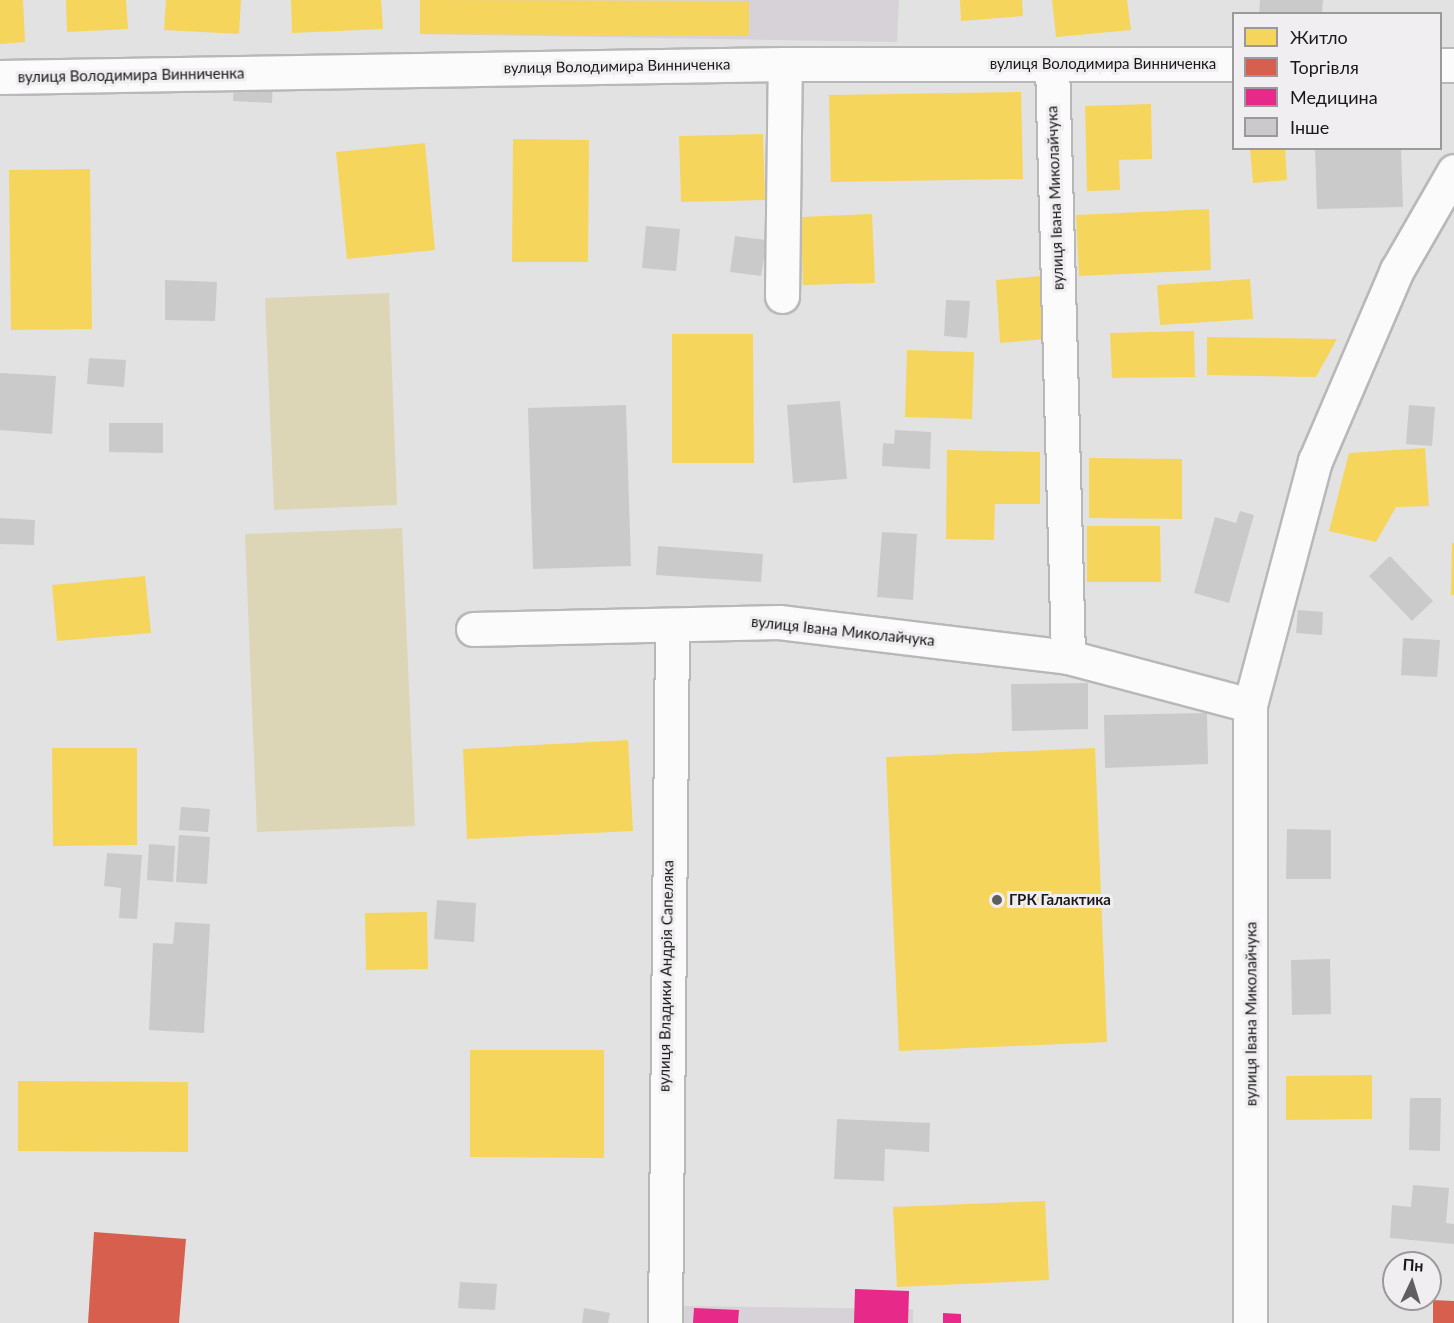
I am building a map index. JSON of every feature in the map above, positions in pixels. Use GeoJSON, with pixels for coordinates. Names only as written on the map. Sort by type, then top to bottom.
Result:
{"type":"FeatureCollection","features":[{"type":"Feature","properties":{"kind":"street","name":"вулиця Володимира Винниченка"},"geometry":{"type":"LineString","coordinates":[[0,77],[785,64],[1232,64]]}},
{"type":"Feature","properties":{"kind":"street"},"geometry":{"type":"LineString","coordinates":[[782,296],[785,64]]}},
{"type":"Feature","properties":{"kind":"street","name":"вулиця Івана Миколайчука"},"geometry":{"type":"LineString","coordinates":[[1052,64],[1068,657]]}},
{"type":"Feature","properties":{"kind":"street","name":"вулиця Івана Миколайчука"},"geometry":{"type":"LineString","coordinates":[[1250,1323],[1250,705],[1315,461],[1397,270],[1454,171]]}},
{"type":"Feature","properties":{"kind":"street","name":"вулиця Івана Миколайчука"},"geometry":{"type":"LineString","coordinates":[[473,629],[672,628],[725,621],[779,622],[1068,657],[1250,705]]}},
{"type":"Feature","properties":{"kind":"street","name":"вулиця Владики Андрія Сапеляка"},"geometry":{"type":"LineString","coordinates":[[665,1323],[672,628]]}},
{"type":"Feature","properties":{"kind":"shaded area"},"geometry":{"type":"Polygon","coordinates":[[[420,0],[899,0],[897,42],[420,34],[420,0]]]}},
{"type":"Feature","properties":{"kind":"shaded area"},"geometry":{"type":"Polygon","coordinates":[[[389,293],[397,505],[274,510],[265,298],[389,293]]]}},
{"type":"Feature","properties":{"kind":"shaded area"},"geometry":{"type":"Polygon","coordinates":[[[402,528],[415,826],[257,832],[245,534],[402,528]]]}},
{"type":"Feature","properties":{"kind":"shaded area"},"geometry":{"type":"Polygon","coordinates":[[[684,1306],[913,1309],[913,1323],[684,1323],[684,1306]]]}},
{"type":"Feature","properties":{"kind":"building: Житло"},"geometry":{"type":"Polygon","coordinates":[[[0,0],[23,0],[25,42],[0,44],[0,0]]]}},
{"type":"Feature","properties":{"kind":"building: Житло"},"geometry":{"type":"Polygon","coordinates":[[[66,0],[126,0],[128,29],[67,32],[66,0]]]}},
{"type":"Feature","properties":{"kind":"building: Житло"},"geometry":{"type":"Polygon","coordinates":[[[166,0],[241,0],[239,34],[164,30],[166,0]]]}},
{"type":"Feature","properties":{"kind":"building: Житло"},"geometry":{"type":"Polygon","coordinates":[[[291,0],[381,0],[383,29],[292,33],[291,0]]]}},
{"type":"Feature","properties":{"kind":"building: Житло"},"geometry":{"type":"Polygon","coordinates":[[[420,0],[749,1],[749,36],[420,34],[420,0]]]}},
{"type":"Feature","properties":{"kind":"building: Житло"},"geometry":{"type":"Polygon","coordinates":[[[960,0],[1022,0],[1023,16],[961,21],[960,0]]]}},
{"type":"Feature","properties":{"kind":"building: Житло"},"geometry":{"type":"Polygon","coordinates":[[[1052,0],[1127,0],[1131,30],[1056,37],[1052,0]]]}},
{"type":"Feature","properties":{"kind":"building: Житло"},"geometry":{"type":"Polygon","coordinates":[[[1021,92],[1023,179],[831,182],[829,95],[1021,92]]]}},
{"type":"Feature","properties":{"kind":"building: Житло"},"geometry":{"type":"Polygon","coordinates":[[[1151,104],[1152,159],[1119,160],[1120,190],[1087,191],[1085,106],[1151,104]]]}},
{"type":"Feature","properties":{"kind":"building: Житло"},"geometry":{"type":"Polygon","coordinates":[[[763,134],[765,200],[681,202],[679,136],[763,134]]]}},
{"type":"Feature","properties":{"kind":"building: Житло"},"geometry":{"type":"Polygon","coordinates":[[[513,139],[589,140],[588,262],[512,262],[513,139]]]}},
{"type":"Feature","properties":{"kind":"building: Житло"},"geometry":{"type":"Polygon","coordinates":[[[425,143],[435,250],[347,259],[336,152],[425,143]]]}},
{"type":"Feature","properties":{"kind":"building: Житло"},"geometry":{"type":"Polygon","coordinates":[[[1250,150],[1285,150],[1287,180],[1253,183],[1250,150]]]}},
{"type":"Feature","properties":{"kind":"building: Житло"},"geometry":{"type":"Polygon","coordinates":[[[90,169],[92,329],[11,330],[9,170],[90,169]]]}},
{"type":"Feature","properties":{"kind":"building: Житло"},"geometry":{"type":"Polygon","coordinates":[[[1209,209],[1211,270],[1079,276],[1076,215],[1209,209]]]}},
{"type":"Feature","properties":{"kind":"building: Житло"},"geometry":{"type":"Polygon","coordinates":[[[872,214],[875,283],[803,285],[801,217],[872,214]]]}},
{"type":"Feature","properties":{"kind":"building: Житло"},"geometry":{"type":"Polygon","coordinates":[[[1041,276],[1046,339],[1000,343],[996,280],[1041,276]]]}},
{"type":"Feature","properties":{"kind":"building: Житло"},"geometry":{"type":"Polygon","coordinates":[[[1250,279],[1253,319],[1160,325],[1157,285],[1250,279]]]}},
{"type":"Feature","properties":{"kind":"building: Житло"},"geometry":{"type":"Polygon","coordinates":[[[1194,331],[1195,377],[1112,378],[1110,333],[1194,331]]]}},
{"type":"Feature","properties":{"kind":"building: Житло"},"geometry":{"type":"Polygon","coordinates":[[[672,334],[753,334],[754,463],[672,463],[672,334]]]}},
{"type":"Feature","properties":{"kind":"building: Житло"},"geometry":{"type":"Polygon","coordinates":[[[1207,337],[1337,339],[1316,377],[1207,375],[1207,337]]]}},
{"type":"Feature","properties":{"kind":"building: Житло"},"geometry":{"type":"Polygon","coordinates":[[[907,350],[974,352],[972,419],[905,417],[907,350]]]}},
{"type":"Feature","properties":{"kind":"building: Житло"},"geometry":{"type":"Polygon","coordinates":[[[1425,448],[1429,506],[1396,507],[1376,542],[1329,531],[1349,453],[1425,448]]]}},
{"type":"Feature","properties":{"kind":"building: Житло"},"geometry":{"type":"Polygon","coordinates":[[[947,450],[1040,452],[1040,504],[995,504],[994,540],[946,539],[947,450]]]}},
{"type":"Feature","properties":{"kind":"building: Житло"},"geometry":{"type":"Polygon","coordinates":[[[1089,458],[1182,459],[1182,519],[1089,518],[1089,458]]]}},
{"type":"Feature","properties":{"kind":"building: Житло"},"geometry":{"type":"Polygon","coordinates":[[[1087,526],[1160,526],[1161,582],[1087,582],[1087,526]]]}},
{"type":"Feature","properties":{"kind":"building: Житло"},"geometry":{"type":"Polygon","coordinates":[[[1452,543],[1454,543],[1454,595],[1451,595],[1452,543]]]}},
{"type":"Feature","properties":{"kind":"building: Житло"},"geometry":{"type":"Polygon","coordinates":[[[145,576],[151,633],[57,641],[52,585],[145,576]]]}},
{"type":"Feature","properties":{"kind":"building: Житло"},"geometry":{"type":"Polygon","coordinates":[[[628,740],[633,831],[467,839],[463,749],[628,740]]]}},
{"type":"Feature","properties":{"kind":"building: Житло"},"geometry":{"type":"Polygon","coordinates":[[[52,748],[137,748],[137,845],[53,846],[52,748]]]}},
{"type":"Feature","properties":{"kind":"building: Житло","name":"ГРК Галактика"},"geometry":{"type":"Polygon","coordinates":[[[1095,748],[1107,1042],[899,1051],[886,757],[1095,748]]]}},
{"type":"Feature","properties":{"kind":"building: Житло"},"geometry":{"type":"Polygon","coordinates":[[[427,912],[428,969],[366,970],[365,913],[427,912]]]}},
{"type":"Feature","properties":{"kind":"building: Житло"},"geometry":{"type":"Polygon","coordinates":[[[470,1050],[604,1050],[604,1158],[470,1157],[470,1050]]]}},
{"type":"Feature","properties":{"kind":"building: Житло"},"geometry":{"type":"Polygon","coordinates":[[[1372,1075],[1372,1119],[1286,1120],[1286,1076],[1372,1075]]]}},
{"type":"Feature","properties":{"kind":"building: Житло"},"geometry":{"type":"Polygon","coordinates":[[[18,1081],[188,1082],[188,1152],[18,1151],[18,1081]]]}},
{"type":"Feature","properties":{"kind":"building: Житло"},"geometry":{"type":"Polygon","coordinates":[[[1045,1201],[1049,1280],[897,1287],[893,1207],[1045,1201]]]}},
{"type":"Feature","properties":{"kind":"building: Торгівля"},"geometry":{"type":"Polygon","coordinates":[[[94,1232],[186,1239],[179,1323],[88,1323],[94,1232]]]}},
{"type":"Feature","properties":{"kind":"building: Торгівля"},"geometry":{"type":"Polygon","coordinates":[[[1442,1300],[1454,1301],[1454,1323],[1433,1323],[1433,1311],[1442,1311],[1442,1300]]]}},
{"type":"Feature","properties":{"kind":"building: Медицина"},"geometry":{"type":"Polygon","coordinates":[[[855,1289],[909,1291],[908,1323],[854,1323],[855,1289]]]}},
{"type":"Feature","properties":{"kind":"building: Медицина"},"geometry":{"type":"Polygon","coordinates":[[[694,1308],[739,1310],[738,1323],[693,1323],[694,1308]]]}},
{"type":"Feature","properties":{"kind":"building: Медицина"},"geometry":{"type":"Polygon","coordinates":[[[943,1313],[961,1314],[961,1323],[943,1323],[943,1313]]]}},
{"type":"Feature","properties":{"kind":"building: Інше"},"geometry":{"type":"Polygon","coordinates":[[[1260,0],[1323,0],[1322,12],[1259,12],[1260,0]]]}},
{"type":"Feature","properties":{"kind":"building: Інше"},"geometry":{"type":"Polygon","coordinates":[[[234,79],[273,81],[272,103],[233,101],[234,79]]]}},
{"type":"Feature","properties":{"kind":"building: Інше"},"geometry":{"type":"Polygon","coordinates":[[[1315,150],[1401,150],[1403,207],[1317,209],[1315,150]]]}},
{"type":"Feature","properties":{"kind":"building: Інше"},"geometry":{"type":"Polygon","coordinates":[[[646,226],[680,229],[676,271],[642,268],[646,226]]]}},
{"type":"Feature","properties":{"kind":"building: Інше"},"geometry":{"type":"Polygon","coordinates":[[[735,236],[767,240],[761,276],[730,272],[735,236]]]}},
{"type":"Feature","properties":{"kind":"building: Інше"},"geometry":{"type":"Polygon","coordinates":[[[165,280],[217,282],[215,321],[165,320],[165,280]]]}},
{"type":"Feature","properties":{"kind":"building: Інше"},"geometry":{"type":"Polygon","coordinates":[[[946,300],[970,301],[967,338],[944,336],[946,300]]]}},
{"type":"Feature","properties":{"kind":"building: Інше"},"geometry":{"type":"Polygon","coordinates":[[[89,358],[126,360],[124,387],[87,384],[89,358]]]}},
{"type":"Feature","properties":{"kind":"building: Інше"},"geometry":{"type":"Polygon","coordinates":[[[0,373],[56,376],[52,434],[0,430],[0,373]]]}},
{"type":"Feature","properties":{"kind":"building: Інше"},"geometry":{"type":"Polygon","coordinates":[[[840,401],[847,479],[793,483],[787,405],[840,401]]]}},
{"type":"Feature","properties":{"kind":"building: Інше"},"geometry":{"type":"Polygon","coordinates":[[[626,405],[631,566],[533,569],[528,408],[626,405]]]}},
{"type":"Feature","properties":{"kind":"building: Інше"},"geometry":{"type":"Polygon","coordinates":[[[1409,405],[1435,407],[1432,446],[1406,444],[1409,405]]]}},
{"type":"Feature","properties":{"kind":"building: Інше"},"geometry":{"type":"Polygon","coordinates":[[[109,423],[163,423],[163,453],[109,452],[109,423]]]}},
{"type":"Feature","properties":{"kind":"building: Інше"},"geometry":{"type":"Polygon","coordinates":[[[895,430],[931,432],[930,469],[882,466],[883,443],[894,444],[895,430]]]}},
{"type":"Feature","properties":{"kind":"building: Інше"},"geometry":{"type":"Polygon","coordinates":[[[1240,511],[1254,515],[1229,603],[1194,593],[1215,517],[1236,523],[1240,511]]]}},
{"type":"Feature","properties":{"kind":"building: Інше"},"geometry":{"type":"Polygon","coordinates":[[[0,518],[35,520],[34,545],[0,544],[0,518]]]}},
{"type":"Feature","properties":{"kind":"building: Інше"},"geometry":{"type":"Polygon","coordinates":[[[882,532],[917,534],[913,600],[877,597],[882,532]]]}},
{"type":"Feature","properties":{"kind":"building: Інше"},"geometry":{"type":"Polygon","coordinates":[[[658,546],[763,554],[761,582],[656,575],[658,546]]]}},
{"type":"Feature","properties":{"kind":"building: Інше"},"geometry":{"type":"Polygon","coordinates":[[[1390,556],[1433,601],[1412,621],[1369,576],[1390,556]]]}},
{"type":"Feature","properties":{"kind":"building: Інше"},"geometry":{"type":"Polygon","coordinates":[[[1298,610],[1323,612],[1322,635],[1296,633],[1298,610]]]}},
{"type":"Feature","properties":{"kind":"building: Інше"},"geometry":{"type":"Polygon","coordinates":[[[1403,638],[1440,640],[1437,677],[1401,675],[1403,638]]]}},
{"type":"Feature","properties":{"kind":"building: Інше"},"geometry":{"type":"Polygon","coordinates":[[[1088,683],[1088,729],[1012,731],[1011,684],[1088,683]]]}},
{"type":"Feature","properties":{"kind":"building: Інше"},"geometry":{"type":"Polygon","coordinates":[[[1207,713],[1208,764],[1105,768],[1104,715],[1207,713]]]}},
{"type":"Feature","properties":{"kind":"building: Інше"},"geometry":{"type":"Polygon","coordinates":[[[181,807],[210,809],[208,832],[179,830],[181,807]]]}},
{"type":"Feature","properties":{"kind":"building: Інше"},"geometry":{"type":"Polygon","coordinates":[[[1287,829],[1331,830],[1331,879],[1286,879],[1287,829]]]}},
{"type":"Feature","properties":{"kind":"building: Інше"},"geometry":{"type":"Polygon","coordinates":[[[179,835],[210,837],[207,884],[176,882],[179,835]]]}},
{"type":"Feature","properties":{"kind":"building: Інше"},"geometry":{"type":"Polygon","coordinates":[[[149,844],[175,846],[173,882],[147,880],[149,844]]]}},
{"type":"Feature","properties":{"kind":"building: Інше"},"geometry":{"type":"Polygon","coordinates":[[[107,853],[142,855],[137,919],[119,918],[121,888],[104,886],[107,853]]]}},
{"type":"Feature","properties":{"kind":"building: Інше"},"geometry":{"type":"Polygon","coordinates":[[[437,900],[476,903],[474,942],[434,939],[437,900]]]}},
{"type":"Feature","properties":{"kind":"building: Інше"},"geometry":{"type":"Polygon","coordinates":[[[175,922],[210,924],[204,1033],[149,1030],[153,943],[173,944],[175,922]]]}},
{"type":"Feature","properties":{"kind":"building: Інше"},"geometry":{"type":"Polygon","coordinates":[[[1330,959],[1331,1014],[1292,1015],[1291,960],[1330,959]]]}},
{"type":"Feature","properties":{"kind":"building: Інше"},"geometry":{"type":"Polygon","coordinates":[[[1410,1098],[1441,1098],[1440,1151],[1409,1150],[1410,1098]]]}},
{"type":"Feature","properties":{"kind":"building: Інше"},"geometry":{"type":"Polygon","coordinates":[[[837,1119],[930,1123],[929,1152],[885,1149],[884,1181],[834,1179],[837,1119]]]}},
{"type":"Feature","properties":{"kind":"building: Інше"},"geometry":{"type":"Polygon","coordinates":[[[1413,1185],[1449,1188],[1446,1223],[1454,1224],[1454,1244],[1390,1238],[1392,1205],[1411,1207],[1413,1185]]]}},
{"type":"Feature","properties":{"kind":"building: Інше"},"geometry":{"type":"Polygon","coordinates":[[[460,1282],[497,1284],[495,1310],[458,1308],[460,1282]]]}},
{"type":"Feature","properties":{"kind":"building: Інше"},"geometry":{"type":"Polygon","coordinates":[[[584,1308],[610,1313],[608,1323],[582,1323],[584,1308]]]}},
{"type":"Feature","properties":{"kind":"place","name":"ГРК Галактика"},"geometry":{"type":"Point","coordinates":[997,900]}}]}
